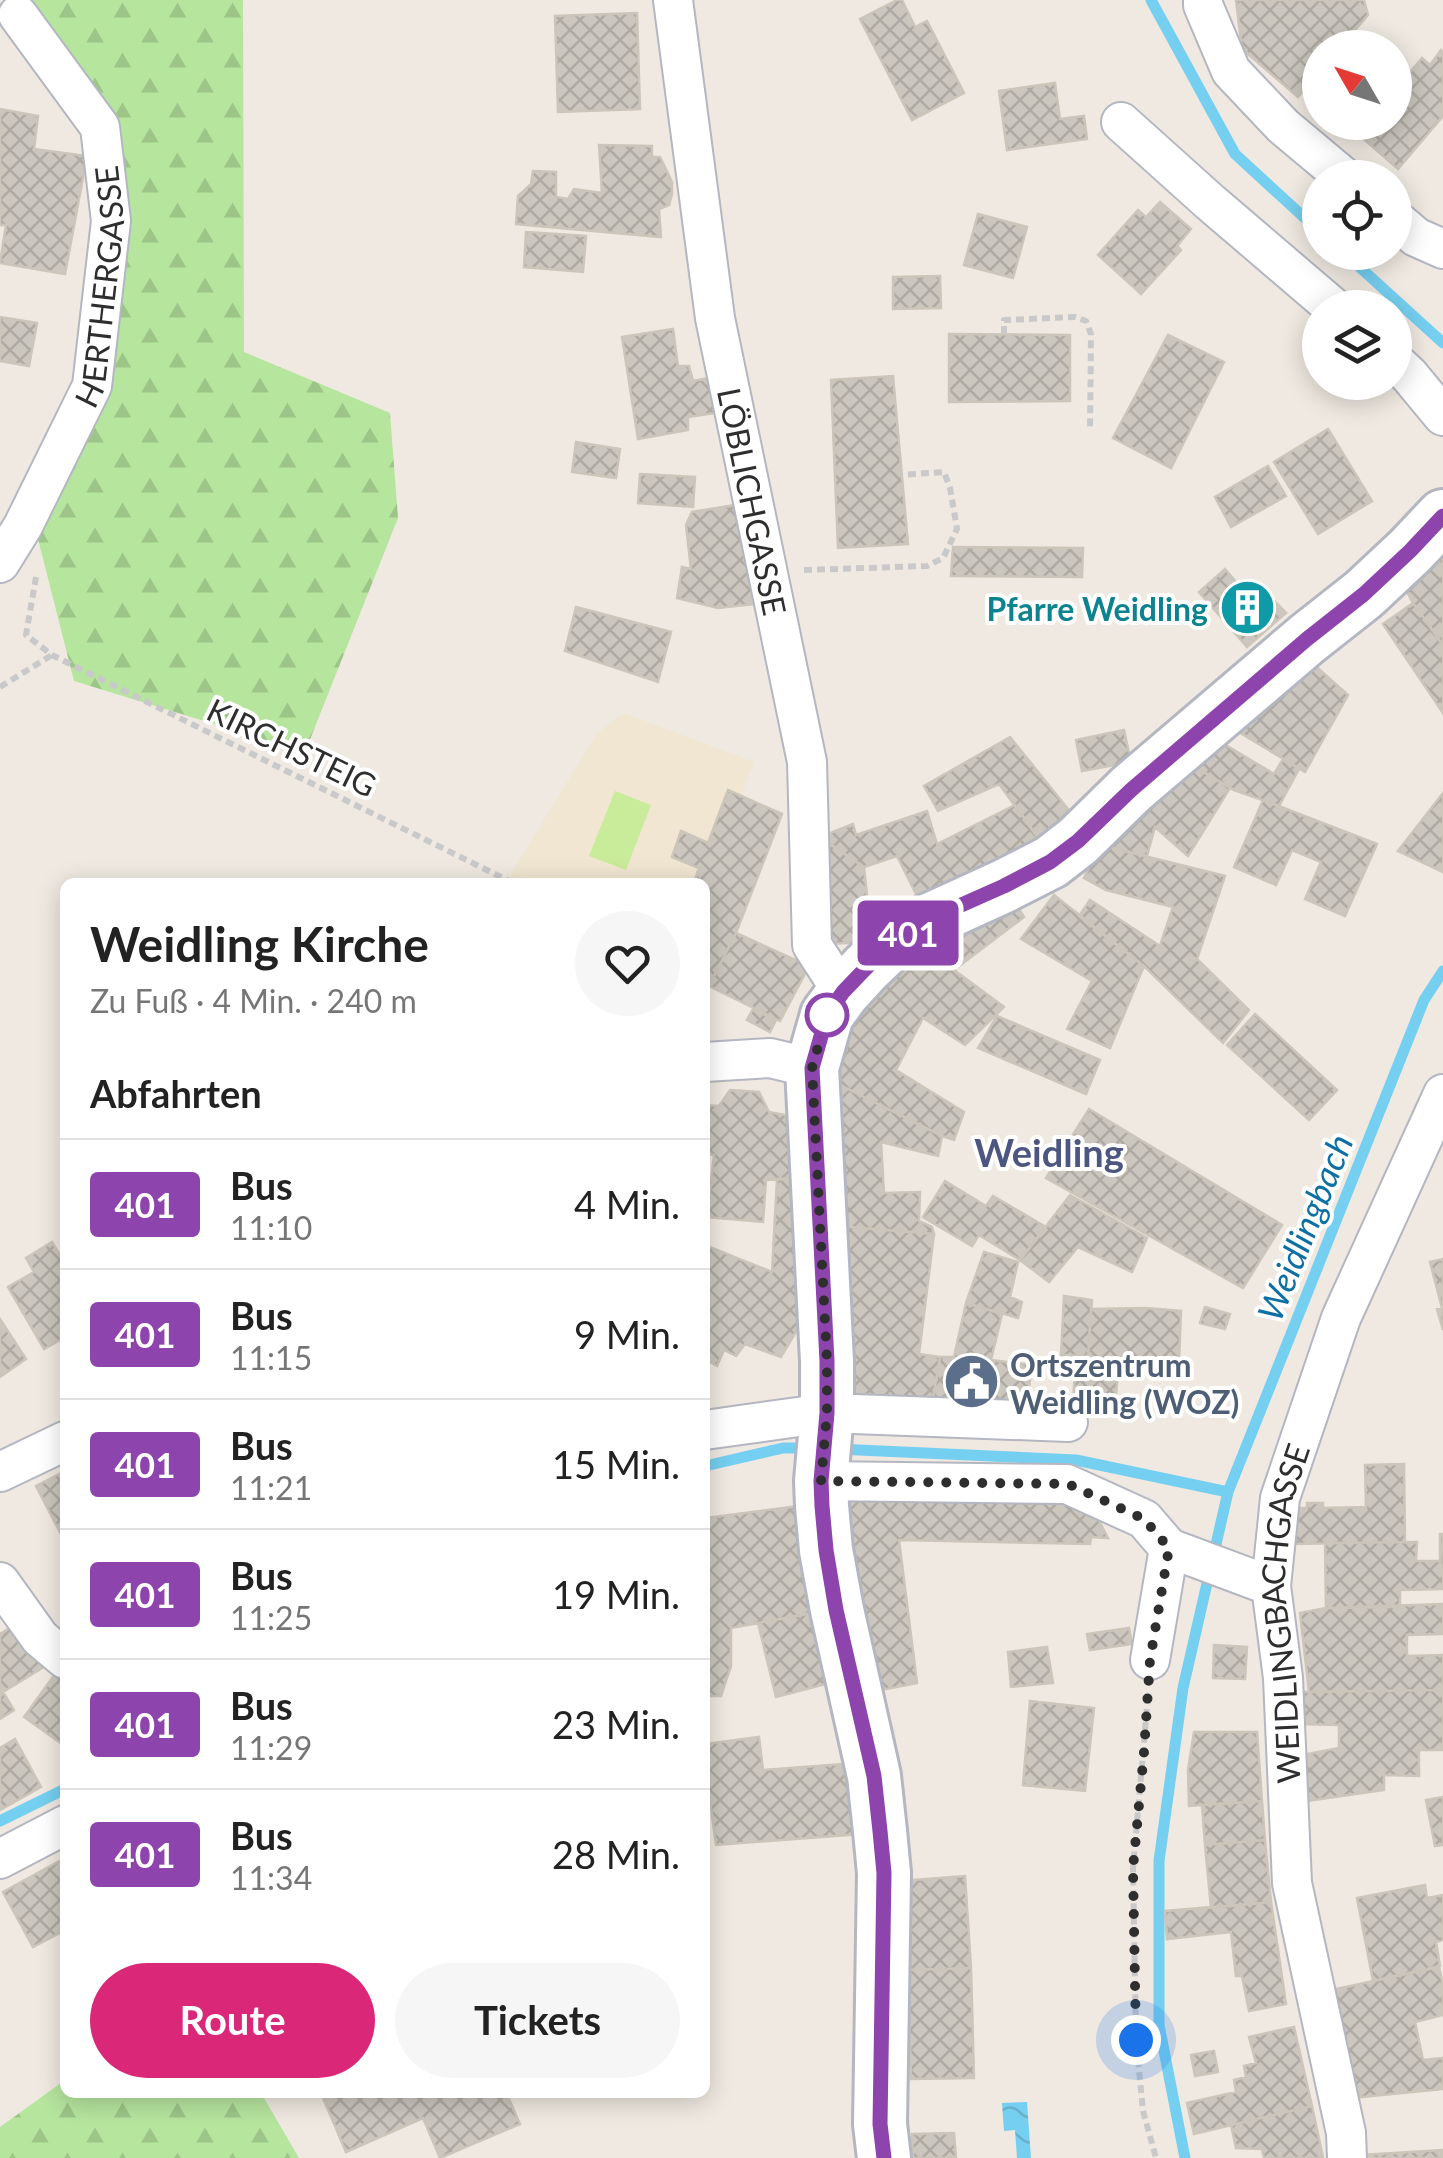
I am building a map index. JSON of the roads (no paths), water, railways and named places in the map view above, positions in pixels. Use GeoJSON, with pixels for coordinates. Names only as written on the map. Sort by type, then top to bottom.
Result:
{"type":"FeatureCollection","features":[{"type":"Feature","properties":{"kind":"main road"},"geometry":{"type":"LineString","coordinates":[[874,2147],[884,1873],[874,1776],[850,1680],[826,1550],[827,1361],[812,1068],[827,1015],[843,992],[890,945],[923,922],[1050,862],[1078,841],[1131,790],[1364,594],[1443,516]]}},
{"type":"Feature","properties":{"kind":"street","name":"LÖBLICHGASSE"},"geometry":{"type":"LineString","coordinates":[[674,0],[714,318],[806,762],[812,944],[843,992]]}},
{"type":"Feature","properties":{"kind":"street"},"geometry":{"type":"LineString","coordinates":[[1203,0],[1231,72],[1324,160]]}},
{"type":"Feature","properties":{"kind":"street","name":"HERTHERGASSE"},"geometry":{"type":"LineString","coordinates":[[0,563],[23,526],[92,386],[112,221],[100,127],[18,16]]}},
{"type":"Feature","properties":{"kind":"street"},"geometry":{"type":"LineString","coordinates":[[1121,122],[1313,290]]}},
{"type":"Feature","properties":{"kind":"street"},"geometry":{"type":"LineString","coordinates":[[1412,234],[1443,248]]}},
{"type":"Feature","properties":{"kind":"street"},"geometry":{"type":"LineString","coordinates":[[1412,377],[1443,416]]}},
{"type":"Feature","properties":{"kind":"street"},"geometry":{"type":"LineString","coordinates":[[710,1062],[770,1058],[812,1068]]}},
{"type":"Feature","properties":{"kind":"street","name":"WEIDLINGBACHGASSE"},"geometry":{"type":"LineString","coordinates":[[1347,2158],[1346,2134],[1292,1883],[1283,1678],[1271,1586],[1280,1498],[1341,1318],[1443,1094]]}},
{"type":"Feature","properties":{"kind":"street"},"geometry":{"type":"LineString","coordinates":[[824,1448],[1068,1422]]}},
{"type":"Feature","properties":{"kind":"street"},"geometry":{"type":"LineString","coordinates":[[710,1431],[1068,1484],[1144,1519],[1180,1552],[1271,1586]]}},
{"type":"Feature","properties":{"kind":"street"},"geometry":{"type":"LineString","coordinates":[[0,1472],[60,1443]]}},
{"type":"Feature","properties":{"kind":"street"},"geometry":{"type":"LineString","coordinates":[[1150,1660],[1180,1552]]}},
{"type":"Feature","properties":{"kind":"street"},"geometry":{"type":"LineString","coordinates":[[0,1582],[40,1638],[60,1656]]}},
{"type":"Feature","properties":{"kind":"street"},"geometry":{"type":"LineString","coordinates":[[0,1859],[60,1828]]}},
{"type":"Feature","properties":{"kind":"water"},"geometry":{"type":"Polygon","coordinates":[[[1027,2102],[1031,2158],[1017,2158],[1015,2130],[1004,2131],[1002,2103],[1027,2102]]]}},
{"type":"Feature","properties":{"kind":"waterway","name":"Weidlingbach"},"geometry":{"type":"LineString","coordinates":[[1151,0],[1235,154],[1302,215]]}},
{"type":"Feature","properties":{"kind":"waterway","name":"Weidlingbach"},"geometry":{"type":"LineString","coordinates":[[1363,270],[1443,343]]}},
{"type":"Feature","properties":{"kind":"waterway","name":"Weidlingbach"},"geometry":{"type":"LineString","coordinates":[[1185,2158],[1159,2025],[1159,1861],[1183,1688],[1228,1492],[1424,1000],[1443,971]]}},
{"type":"Feature","properties":{"kind":"waterway"},"geometry":{"type":"LineString","coordinates":[[710,1465],[783,1448],[809,1448]]}},
{"type":"Feature","properties":{"kind":"waterway"},"geometry":{"type":"LineString","coordinates":[[837,1449],[1076,1460],[1228,1492]]}},
{"type":"Feature","properties":{"kind":"waterway"},"geometry":{"type":"LineString","coordinates":[[0,1821],[60,1791]]}},
{"type":"Feature","properties":{"kind":"place","name":"Pfarre Weidling"},"geometry":{"type":"Point","coordinates":[1247,608]}},
{"type":"Feature","properties":{"kind":"place","name":"Ortszentrum Weidling (WOZ)"},"geometry":{"type":"Point","coordinates":[971,1382]}},
{"type":"Feature","properties":{"kind":"district","name":"Weidling"},"geometry":{"type":"Point","coordinates":[1049,1152]}}]}
